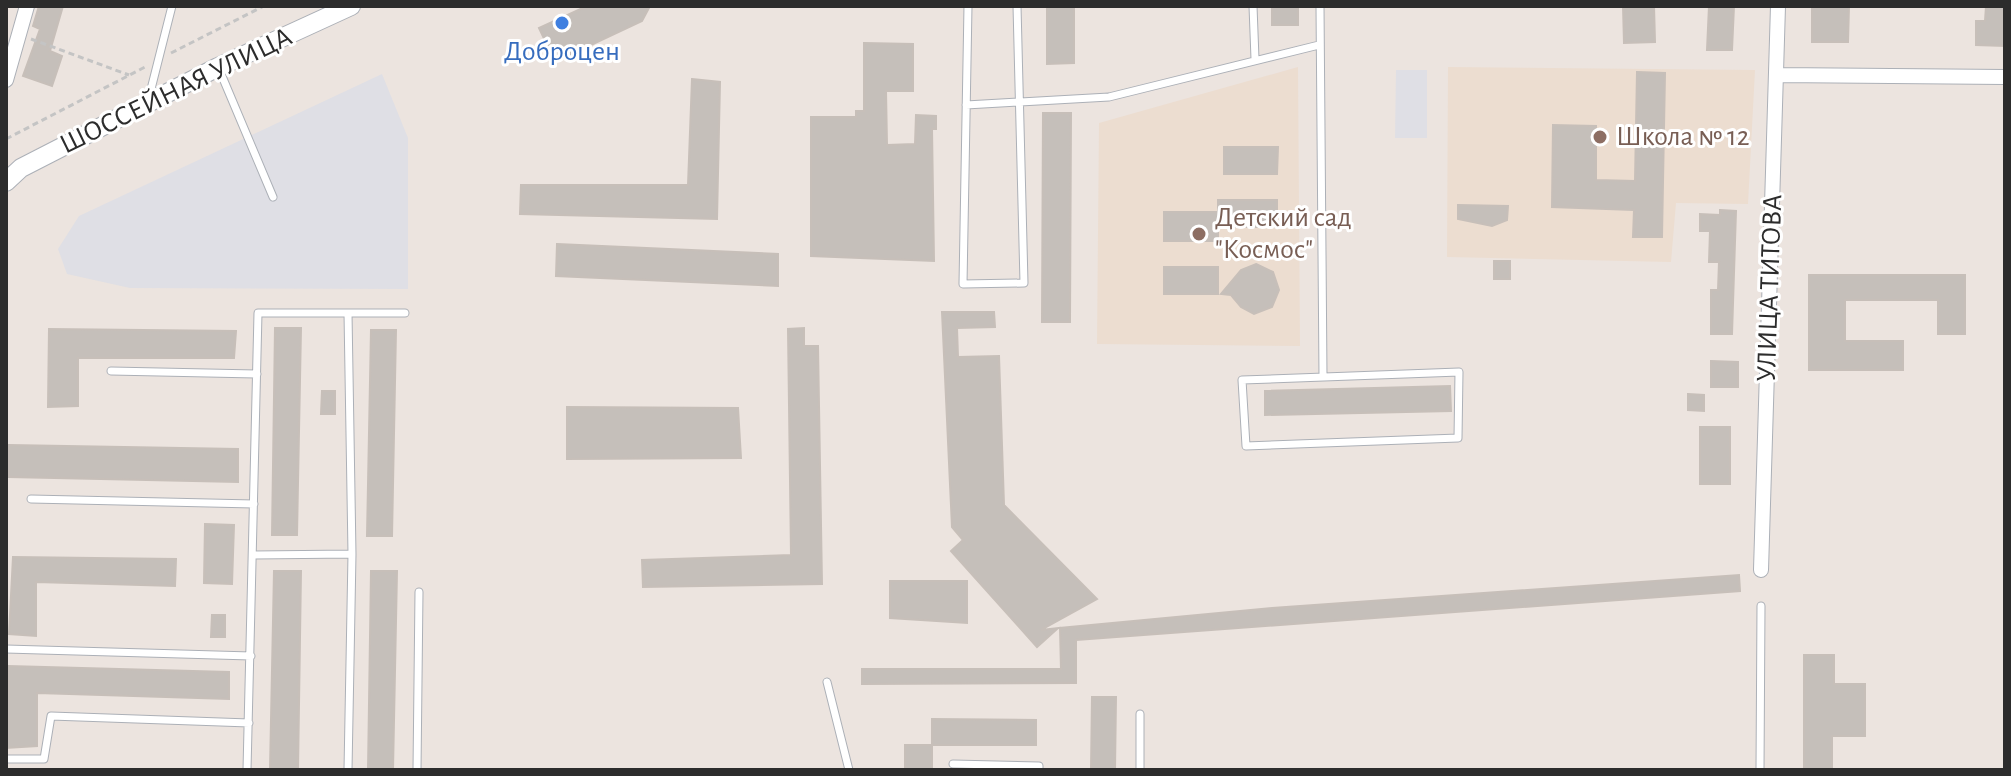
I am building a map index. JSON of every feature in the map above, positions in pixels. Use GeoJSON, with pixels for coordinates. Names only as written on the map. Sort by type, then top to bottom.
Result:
{"type":"FeatureCollection","features":[{"type":"Feature","properties":{"kind":"street"},"geometry":{"type":"LineString","coordinates":[[6,80],[27,6]]}},
{"type":"Feature","properties":{"kind":"street","name":"ШОССЕЙНАЯ УЛИЦА"},"geometry":{"type":"LineString","coordinates":[[6,182],[21,168],[147,103],[351,6]]}},
{"type":"Feature","properties":{"kind":"street","name":"УЛИЦА ТИТОВА"},"geometry":{"type":"LineString","coordinates":[[1761,570],[1778,6]]}},
{"type":"Feature","properties":{"kind":"street"},"geometry":{"type":"LineString","coordinates":[[1777,75],[2005,77]]}},
{"type":"Feature","properties":{"kind":"lane"},"geometry":{"type":"LineString","coordinates":[[147,103],[172,6]]}},
{"type":"Feature","properties":{"kind":"lane"},"geometry":{"type":"LineString","coordinates":[[968,6],[963,284],[1024,283],[1017,103],[1017,6]]}},
{"type":"Feature","properties":{"kind":"lane"},"geometry":{"type":"LineString","coordinates":[[1253,6],[1255,59]]}},
{"type":"Feature","properties":{"kind":"lane"},"geometry":{"type":"LineString","coordinates":[[1320,6],[1323,376]]}},
{"type":"Feature","properties":{"kind":"lane"},"geometry":{"type":"LineString","coordinates":[[966,105],[1109,97],[1319,45]]}},
{"type":"Feature","properties":{"kind":"lane"},"geometry":{"type":"LineString","coordinates":[[218,67],[273,197]]}},
{"type":"Feature","properties":{"kind":"lane"},"geometry":{"type":"LineString","coordinates":[[247,770],[258,313],[405,313]]}},
{"type":"Feature","properties":{"kind":"lane"},"geometry":{"type":"LineString","coordinates":[[348,313],[352,554],[348,770]]}},
{"type":"Feature","properties":{"kind":"lane"},"geometry":{"type":"LineString","coordinates":[[111,371],[257,374]]}},
{"type":"Feature","properties":{"kind":"lane"},"geometry":{"type":"LineString","coordinates":[[1459,372],[1458,438],[1246,446],[1242,380],[1323,376],[1459,372]]}},
{"type":"Feature","properties":{"kind":"lane"},"geometry":{"type":"LineString","coordinates":[[31,499],[254,504]]}},
{"type":"Feature","properties":{"kind":"lane"},"geometry":{"type":"LineString","coordinates":[[253,555],[352,554]]}},
{"type":"Feature","properties":{"kind":"lane"},"geometry":{"type":"LineString","coordinates":[[417,770],[419,592]]}},
{"type":"Feature","properties":{"kind":"lane"},"geometry":{"type":"LineString","coordinates":[[1760,770],[1761,606]]}},
{"type":"Feature","properties":{"kind":"lane"},"geometry":{"type":"LineString","coordinates":[[6,649],[251,656]]}},
{"type":"Feature","properties":{"kind":"lane"},"geometry":{"type":"LineString","coordinates":[[827,682],[849,770]]}},
{"type":"Feature","properties":{"kind":"lane"},"geometry":{"type":"LineString","coordinates":[[1140,714],[1140,770]]}},
{"type":"Feature","properties":{"kind":"lane"},"geometry":{"type":"LineString","coordinates":[[6,759],[44,759],[51,716],[249,723]]}},
{"type":"Feature","properties":{"kind":"lane"},"geometry":{"type":"LineString","coordinates":[[953,764],[1039,766],[1039,770]]}},
{"type":"Feature","properties":{"kind":"path"},"geometry":{"type":"LineString","coordinates":[[163,57],[264,6]]}},
{"type":"Feature","properties":{"kind":"path"},"geometry":{"type":"LineString","coordinates":[[23,36],[129,75]]}},
{"type":"Feature","properties":{"kind":"path"},"geometry":{"type":"LineString","coordinates":[[6,139],[152,63]]}},
{"type":"Feature","properties":{"kind":"shaded area","name":"Детский сад \"Космос\""},"geometry":{"type":"Polygon","coordinates":[[[1298,67],[1300,346],[1097,344],[1099,123],[1298,67]]]}},
{"type":"Feature","properties":{"kind":"shaded area","name":"Школа № 12"},"geometry":{"type":"Polygon","coordinates":[[[1448,67],[1755,70],[1748,204],[1676,203],[1671,262],[1447,257],[1448,67]]]}},
{"type":"Feature","properties":{"kind":"shaded area"},"geometry":{"type":"Polygon","coordinates":[[[1396,70],[1427,70],[1427,138],[1395,138],[1396,70]]]}},
{"type":"Feature","properties":{"kind":"shaded area"},"geometry":{"type":"Polygon","coordinates":[[[382,74],[408,138],[408,289],[130,288],[67,274],[58,249],[79,216],[382,74]]]}},
{"type":"Feature","properties":{"kind":"building"},"geometry":{"type":"Polygon","coordinates":[[[39,6],[63,6],[50,51],[62,56],[52,86],[23,76],[40,29],[33,26],[39,6]]]}},
{"type":"Feature","properties":{"kind":"building"},"geometry":{"type":"Polygon","coordinates":[[[587,6],[650,6],[642,21],[555,62],[539,28],[587,6]]]}},
{"type":"Feature","properties":{"kind":"building"},"geometry":{"type":"Polygon","coordinates":[[[1047,6],[1074,6],[1074,63],[1047,64],[1047,6]]]}},
{"type":"Feature","properties":{"kind":"building"},"geometry":{"type":"Polygon","coordinates":[[[1272,6],[1298,6],[1298,25],[1272,25],[1272,6]]]}},
{"type":"Feature","properties":{"kind":"building"},"geometry":{"type":"Polygon","coordinates":[[[1623,6],[1654,6],[1655,42],[1624,43],[1623,6]]]}},
{"type":"Feature","properties":{"kind":"building"},"geometry":{"type":"Polygon","coordinates":[[[1709,6],[1734,6],[1732,50],[1707,50],[1709,6]]]}},
{"type":"Feature","properties":{"kind":"building"},"geometry":{"type":"Polygon","coordinates":[[[1812,6],[1849,6],[1848,42],[1812,42],[1812,6]]]}},
{"type":"Feature","properties":{"kind":"building"},"geometry":{"type":"Polygon","coordinates":[[[1986,6],[2005,6],[2005,46],[1976,45],[1976,21],[1985,21],[1986,6]]]}},
{"type":"Feature","properties":{"kind":"building"},"geometry":{"type":"Polygon","coordinates":[[[864,43],[913,44],[913,91],[886,91],[887,145],[915,144],[916,115],[936,116],[936,129],[932,129],[934,261],[811,256],[811,117],[856,117],[856,111],[864,111],[864,43]]]}},
{"type":"Feature","properties":{"kind":"building"},"geometry":{"type":"Polygon","coordinates":[[[1637,72],[1665,73],[1662,237],[1633,237],[1634,210],[1552,207],[1553,125],[1596,126],[1596,180],[1635,181],[1637,72]]]}},
{"type":"Feature","properties":{"kind":"building"},"geometry":{"type":"Polygon","coordinates":[[[692,79],[720,82],[717,219],[520,214],[521,185],[688,185],[692,79]]]}},
{"type":"Feature","properties":{"kind":"building"},"geometry":{"type":"Polygon","coordinates":[[[1043,113],[1071,113],[1070,322],[1042,322],[1043,113]]]}},
{"type":"Feature","properties":{"kind":"building"},"geometry":{"type":"Polygon","coordinates":[[[1224,147],[1278,147],[1277,174],[1224,174],[1224,147]]]}},
{"type":"Feature","properties":{"kind":"building"},"geometry":{"type":"Polygon","coordinates":[[[1218,200],[1277,200],[1277,227],[1218,227],[1218,241],[1164,241],[1164,212],[1218,212],[1218,200]]]}},
{"type":"Feature","properties":{"kind":"building"},"geometry":{"type":"Polygon","coordinates":[[[1458,205],[1508,206],[1507,220],[1492,226],[1458,219],[1458,205]]]}},
{"type":"Feature","properties":{"kind":"building"},"geometry":{"type":"Polygon","coordinates":[[[1720,210],[1736,211],[1732,334],[1711,334],[1711,290],[1718,290],[1719,262],[1709,262],[1710,231],[1700,231],[1700,214],[1720,215],[1720,210]]]}},
{"type":"Feature","properties":{"kind":"building"},"geometry":{"type":"Polygon","coordinates":[[[557,244],[778,254],[778,286],[556,276],[557,244]]]}},
{"type":"Feature","properties":{"kind":"building"},"geometry":{"type":"Polygon","coordinates":[[[1494,261],[1510,261],[1510,279],[1494,279],[1494,261]]]}},
{"type":"Feature","properties":{"kind":"building"},"geometry":{"type":"Polygon","coordinates":[[[1256,264],[1273,272],[1279,290],[1272,307],[1254,314],[1241,307],[1231,295],[1221,294],[1241,270],[1256,264]]]}},
{"type":"Feature","properties":{"kind":"building"},"geometry":{"type":"Polygon","coordinates":[[[1164,267],[1218,267],[1218,294],[1164,294],[1164,267]]]}},
{"type":"Feature","properties":{"kind":"building"},"geometry":{"type":"Polygon","coordinates":[[[1809,275],[1965,275],[1965,334],[1938,334],[1938,300],[1845,300],[1845,341],[1903,341],[1903,370],[1809,370],[1809,275]]]}},
{"type":"Feature","properties":{"kind":"building"},"geometry":{"type":"Polygon","coordinates":[[[942,312],[994,312],[995,327],[957,328],[958,357],[999,356],[1004,505],[1097,599],[1041,630],[1058,628],[1037,647],[951,551],[963,540],[952,527],[942,312]]]}},
{"type":"Feature","properties":{"kind":"building"},"geometry":{"type":"Polygon","coordinates":[[[275,328],[301,328],[297,535],[272,535],[275,328]]]}},
{"type":"Feature","properties":{"kind":"building"},"geometry":{"type":"Polygon","coordinates":[[[804,328],[804,346],[818,346],[822,584],[643,587],[642,560],[791,555],[788,329],[804,328]]]}},
{"type":"Feature","properties":{"kind":"building"},"geometry":{"type":"Polygon","coordinates":[[[49,329],[236,331],[234,358],[78,358],[78,406],[48,407],[49,329]]]}},
{"type":"Feature","properties":{"kind":"building"},"geometry":{"type":"Polygon","coordinates":[[[371,330],[396,330],[392,536],[367,536],[371,330]]]}},
{"type":"Feature","properties":{"kind":"building"},"geometry":{"type":"Polygon","coordinates":[[[1711,361],[1738,362],[1738,387],[1711,387],[1711,361]]]}},
{"type":"Feature","properties":{"kind":"building"},"geometry":{"type":"Polygon","coordinates":[[[1450,386],[1451,411],[1265,415],[1265,391],[1450,386]]]}},
{"type":"Feature","properties":{"kind":"building"},"geometry":{"type":"Polygon","coordinates":[[[322,391],[335,391],[335,414],[321,414],[322,391]]]}},
{"type":"Feature","properties":{"kind":"building"},"geometry":{"type":"Polygon","coordinates":[[[1688,394],[1704,395],[1704,411],[1688,410],[1688,394]]]}},
{"type":"Feature","properties":{"kind":"building"},"geometry":{"type":"Polygon","coordinates":[[[567,407],[738,408],[741,458],[567,459],[567,407]]]}},
{"type":"Feature","properties":{"kind":"building"},"geometry":{"type":"Polygon","coordinates":[[[1700,427],[1730,427],[1730,484],[1700,484],[1700,427]]]}},
{"type":"Feature","properties":{"kind":"building"},"geometry":{"type":"Polygon","coordinates":[[[9,445],[238,449],[238,482],[9,477],[9,445]]]}},
{"type":"Feature","properties":{"kind":"building"},"geometry":{"type":"Polygon","coordinates":[[[205,524],[234,525],[232,584],[204,583],[205,524]]]}},
{"type":"Feature","properties":{"kind":"building"},"geometry":{"type":"Polygon","coordinates":[[[13,557],[176,559],[175,586],[36,582],[36,636],[9,634],[13,557]]]}},
{"type":"Feature","properties":{"kind":"building"},"geometry":{"type":"Polygon","coordinates":[[[274,571],[301,571],[298,770],[270,770],[274,571]]]}},
{"type":"Feature","properties":{"kind":"building"},"geometry":{"type":"Polygon","coordinates":[[[371,571],[397,571],[393,770],[368,770],[371,571]]]}},
{"type":"Feature","properties":{"kind":"building"},"geometry":{"type":"Polygon","coordinates":[[[1739,575],[1740,591],[1076,640],[1076,683],[862,684],[862,669],[1061,669],[1060,628],[1272,608],[1739,575]]]}},
{"type":"Feature","properties":{"kind":"building"},"geometry":{"type":"Polygon","coordinates":[[[890,581],[967,581],[967,623],[890,618],[890,581]]]}},
{"type":"Feature","properties":{"kind":"building"},"geometry":{"type":"Polygon","coordinates":[[[212,615],[225,615],[225,637],[211,637],[212,615]]]}},
{"type":"Feature","properties":{"kind":"building"},"geometry":{"type":"Polygon","coordinates":[[[1804,655],[1834,655],[1834,684],[1865,684],[1865,736],[1832,736],[1832,770],[1804,770],[1804,655]]]}},
{"type":"Feature","properties":{"kind":"building"},"geometry":{"type":"Polygon","coordinates":[[[8,666],[229,672],[229,699],[37,693],[37,746],[6,748],[8,666]]]}},
{"type":"Feature","properties":{"kind":"building"},"geometry":{"type":"Polygon","coordinates":[[[1092,697],[1116,697],[1115,770],[1091,770],[1092,697]]]}},
{"type":"Feature","properties":{"kind":"building"},"geometry":{"type":"Polygon","coordinates":[[[932,719],[1036,720],[1036,745],[932,745],[932,719]]]}},
{"type":"Feature","properties":{"kind":"building"},"geometry":{"type":"Polygon","coordinates":[[[905,745],[932,745],[932,770],[905,770],[905,745]]]}},
{"type":"Feature","properties":{"kind":"place","name":"Доброцен"},"geometry":{"type":"Point","coordinates":[562,23]}},
{"type":"Feature","properties":{"kind":"place","name":"Школа № 12"},"geometry":{"type":"Point","coordinates":[1600,137]}},
{"type":"Feature","properties":{"kind":"place","name":"Детский сад \"Космос\""},"geometry":{"type":"Point","coordinates":[1199,234]}}]}
